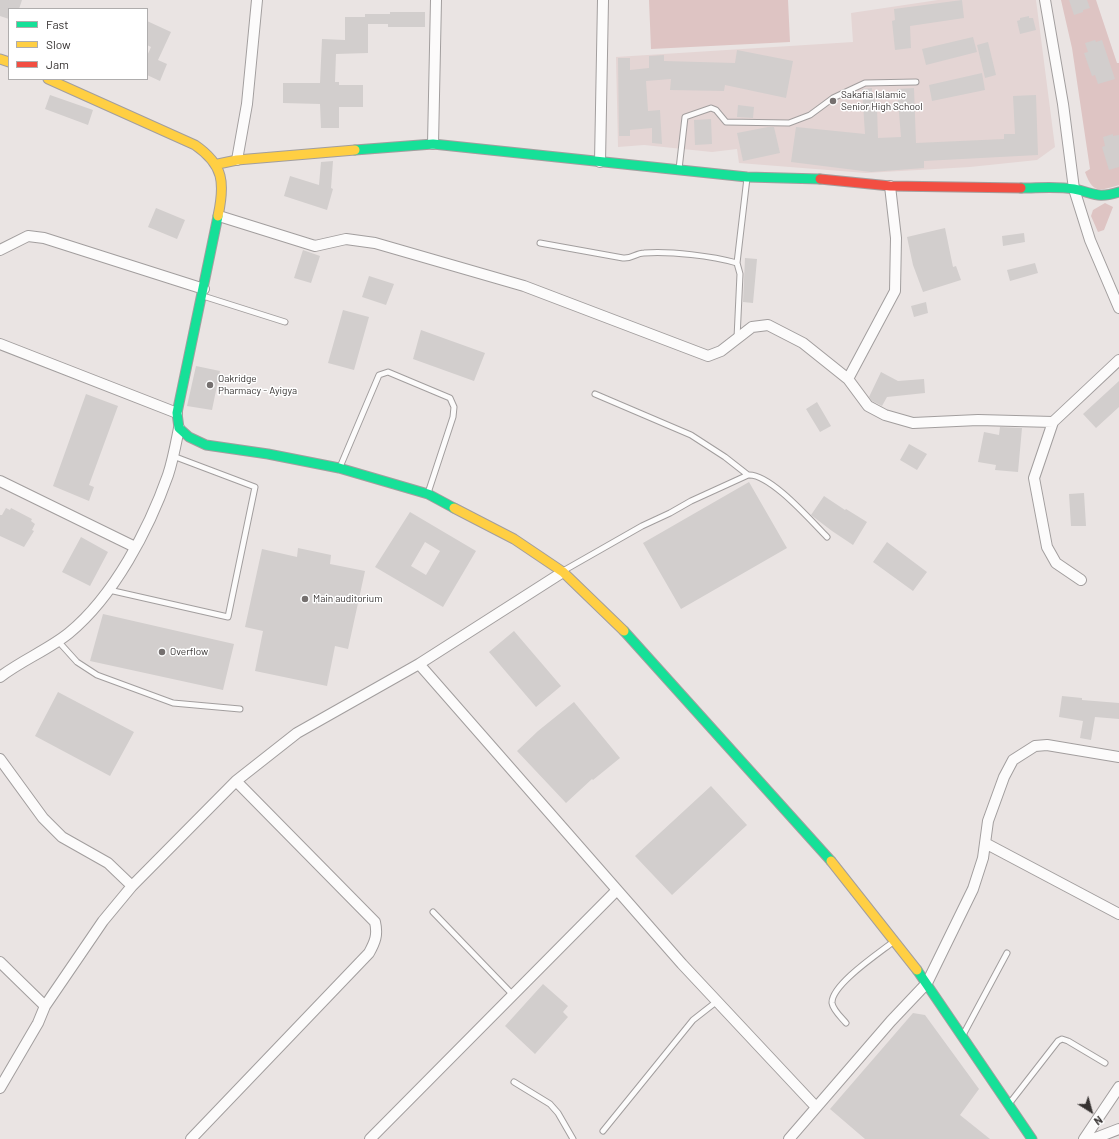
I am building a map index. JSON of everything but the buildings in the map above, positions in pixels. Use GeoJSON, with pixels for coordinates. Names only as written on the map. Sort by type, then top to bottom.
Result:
{"type":"FeatureCollection","features":[{"type":"Feature","properties":{"kind":"street"},"geometry":{"type":"LineString","coordinates":[[237,160],[247,104],[257,0]]}},
{"type":"Feature","properties":{"kind":"street"},"geometry":{"type":"LineString","coordinates":[[433,144],[436,0]]}},
{"type":"Feature","properties":{"kind":"street"},"geometry":{"type":"LineString","coordinates":[[600,162],[603,0]]}},
{"type":"Feature","properties":{"kind":"street"},"geometry":{"type":"LineString","coordinates":[[1045,0],[1063,104],[1074,189],[1090,240],[1119,308]]}},
{"type":"Feature","properties":{"kind":"street"},"geometry":{"type":"LineString","coordinates":[[0,676],[16,664],[58,641],[82,622],[109,590],[148,524],[168,474],[179,428],[177,413],[223,192],[218,164],[207,152],[195,145],[50,80]]}},
{"type":"Feature","properties":{"kind":"street"},"geometry":{"type":"LineString","coordinates":[[218,164],[237,160],[433,144],[747,177],[826,180],[890,186],[1074,189],[1094,197],[1110,196],[1119,192]]}},
{"type":"Feature","properties":{"kind":"street"},"geometry":{"type":"LineString","coordinates":[[848,380],[895,291],[896,238],[890,186]]}},
{"type":"Feature","properties":{"kind":"street"},"geometry":{"type":"LineString","coordinates":[[219,216],[315,246],[346,239],[375,243],[524,286],[708,356],[721,351],[752,327],[768,325],[803,343],[848,380],[868,406],[885,415],[913,423],[978,420],[1053,422]]}},
{"type":"Feature","properties":{"kind":"street"},"geometry":{"type":"LineString","coordinates":[[0,250],[28,236],[44,238],[203,292]]}},
{"type":"Feature","properties":{"kind":"street"},"geometry":{"type":"LineString","coordinates":[[0,344],[177,413]]}},
{"type":"Feature","properties":{"kind":"street"},"geometry":{"type":"LineString","coordinates":[[1081,580],[1056,563],[1047,547],[1034,478],[1053,422],[1119,360]]}},
{"type":"Feature","properties":{"kind":"street"},"geometry":{"type":"LineString","coordinates":[[179,428],[189,437],[206,445],[268,454],[339,468],[428,494],[514,539],[563,572],[603,609],[732,748],[837,868],[895,940],[927,983],[1032,1139]]}},
{"type":"Feature","properties":{"kind":"street"},"geometry":{"type":"LineString","coordinates":[[0,481],[135,547]]}},
{"type":"Feature","properties":{"kind":"street"},"geometry":{"type":"LineString","coordinates":[[0,1088],[38,1023],[45,1006],[104,921],[132,886],[236,780],[296,733],[419,664],[563,572]]}},
{"type":"Feature","properties":{"kind":"street"},"geometry":{"type":"LineString","coordinates":[[419,664],[716,1002],[816,1107]]}},
{"type":"Feature","properties":{"kind":"street"},"geometry":{"type":"LineString","coordinates":[[789,1139],[927,983],[973,889],[983,858],[988,821],[1004,777],[1014,760],[1035,746],[1047,745],[1119,757]]}},
{"type":"Feature","properties":{"kind":"street"},"geometry":{"type":"LineString","coordinates":[[0,759],[43,818],[62,837],[108,863],[132,886]]}},
{"type":"Feature","properties":{"kind":"street"},"geometry":{"type":"LineString","coordinates":[[191,1139],[369,953],[376,940],[377,930],[375,922],[236,780]]}},
{"type":"Feature","properties":{"kind":"street"},"geometry":{"type":"LineString","coordinates":[[986,843],[1119,914]]}},
{"type":"Feature","properties":{"kind":"street"},"geometry":{"type":"LineString","coordinates":[[370,1139],[617,890]]}},
{"type":"Feature","properties":{"kind":"street"},"geometry":{"type":"LineString","coordinates":[[0,962],[45,1006]]}},
{"type":"Feature","properties":{"kind":"street"},"geometry":{"type":"LineString","coordinates":[[1084,1139],[1119,1087]]}},
{"type":"Feature","properties":{"kind":"street"},"geometry":{"type":"LineString","coordinates":[[1093,1139],[1119,1128]]}},
{"type":"Feature","properties":{"kind":"lane"},"geometry":{"type":"LineString","coordinates":[[679,170],[685,117],[711,108],[716,110],[726,122],[789,123],[810,115],[833,98],[865,83],[916,82]]}},
{"type":"Feature","properties":{"kind":"lane"},"geometry":{"type":"LineString","coordinates":[[737,338],[740,274],[737,263],[747,177]]}},
{"type":"Feature","properties":{"kind":"lane"},"geometry":{"type":"LineString","coordinates":[[540,243],[623,258],[630,258],[637,254],[644,253],[675,252],[737,263]]}},
{"type":"Feature","properties":{"kind":"lane"},"geometry":{"type":"LineString","coordinates":[[203,292],[285,322]]}},
{"type":"Feature","properties":{"kind":"lane"},"geometry":{"type":"LineString","coordinates":[[339,468],[379,375],[388,372],[450,398],[454,407],[453,417],[428,494]]}},
{"type":"Feature","properties":{"kind":"lane"},"geometry":{"type":"LineString","coordinates":[[595,394],[691,435],[725,457],[748,475],[752,475],[763,480],[781,491],[827,537]]}},
{"type":"Feature","properties":{"kind":"lane"},"geometry":{"type":"LineString","coordinates":[[109,590],[228,617],[255,487],[172,456]]}},
{"type":"Feature","properties":{"kind":"lane"},"geometry":{"type":"LineString","coordinates":[[563,572],[642,526],[670,514],[691,501],[748,475]]}},
{"type":"Feature","properties":{"kind":"lane"},"geometry":{"type":"LineString","coordinates":[[58,641],[77,662],[97,675],[173,703],[240,709]]}},
{"type":"Feature","properties":{"kind":"lane"},"geometry":{"type":"LineString","coordinates":[[433,912],[513,995]]}},
{"type":"Feature","properties":{"kind":"lane"},"geometry":{"type":"LineString","coordinates":[[846,1023],[833,1006],[832,998],[835,991],[861,967],[895,940]]}},
{"type":"Feature","properties":{"kind":"lane"},"geometry":{"type":"LineString","coordinates":[[963,1036],[1008,953]]}},
{"type":"Feature","properties":{"kind":"lane"},"geometry":{"type":"LineString","coordinates":[[603,1131],[694,1020],[716,1002]]}},
{"type":"Feature","properties":{"kind":"lane"},"geometry":{"type":"LineString","coordinates":[[1008,1105],[1058,1041],[1062,1039],[1105,1063]]}},
{"type":"Feature","properties":{"kind":"lane"},"geometry":{"type":"LineString","coordinates":[[514,1082],[550,1104],[558,1113],[573,1139]]}},
{"type":"Feature","properties":{"kind":"shaded area"},"geometry":{"type":"Polygon","coordinates":[[[649,0],[788,0],[790,42],[651,49],[649,0]]]}},
{"type":"Feature","properties":{"kind":"shaded area","name":"Sakafia Islamic Senior High School"},"geometry":{"type":"Polygon","coordinates":[[[938,0],[1036,0],[1055,147],[1037,160],[970,167],[866,173],[739,163],[737,149],[712,152],[644,145],[618,147],[616,57],[853,42],[851,13],[938,0]]]}},
{"type":"Feature","properties":{"kind":"shaded area"},"geometry":{"type":"Polygon","coordinates":[[[1061,0],[1096,0],[1117,63],[1119,63],[1119,185],[1106,189],[1098,189],[1094,187],[1085,172],[1090,169],[1072,48],[1061,0]]]}},
{"type":"Feature","properties":{"kind":"shaded area"},"geometry":{"type":"Polygon","coordinates":[[[1105,203],[1113,207],[1104,230],[1098,232],[1091,216],[1093,210],[1105,203]]]}},
{"type":"Feature","properties":{"kind":"traffic: fast"},"geometry":{"type":"LineString","coordinates":[[355,150],[433,144],[747,177],[820,179]]}},
{"type":"Feature","properties":{"kind":"traffic: fast"},"geometry":{"type":"LineString","coordinates":[[1021,188],[1068,188],[1096,195],[1106,195],[1119,192]]}},
{"type":"Feature","properties":{"kind":"traffic: fast"},"geometry":{"type":"LineString","coordinates":[[218,216],[177,413],[179,428],[189,437],[206,445],[268,454],[339,468],[428,494],[454,508]]}},
{"type":"Feature","properties":{"kind":"traffic: fast"},"geometry":{"type":"LineString","coordinates":[[624,631],[831,861]]}},
{"type":"Feature","properties":{"kind":"traffic: fast"},"geometry":{"type":"LineString","coordinates":[[917,970],[1032,1139]]}},
{"type":"Feature","properties":{"kind":"traffic: slow"},"geometry":{"type":"LineString","coordinates":[[0,59],[8,62]]}},
{"type":"Feature","properties":{"kind":"traffic: slow"},"geometry":{"type":"LineString","coordinates":[[50,80],[195,145],[205,152],[212,160],[220,176],[221,194],[218,216]]}},
{"type":"Feature","properties":{"kind":"traffic: slow"},"geometry":{"type":"LineString","coordinates":[[218,164],[237,160],[355,150]]}},
{"type":"Feature","properties":{"kind":"traffic: slow"},"geometry":{"type":"LineString","coordinates":[[454,508],[514,539],[563,572],[624,631]]}},
{"type":"Feature","properties":{"kind":"traffic: slow"},"geometry":{"type":"LineString","coordinates":[[831,861],[917,970]]}},
{"type":"Feature","properties":{"kind":"traffic: jam"},"geometry":{"type":"LineString","coordinates":[[820,179],[890,186],[1021,188]]}},
{"type":"Feature","properties":{"kind":"place","name":"Sakafia Islamic Senior High School"},"geometry":{"type":"Point","coordinates":[833,101]}},
{"type":"Feature","properties":{"kind":"place","name":"Oakridge Pharmacy - Ayigya"},"geometry":{"type":"Point","coordinates":[210,385]}},
{"type":"Feature","properties":{"kind":"place","name":"Main auditorium"},"geometry":{"type":"Point","coordinates":[305,599]}},
{"type":"Feature","properties":{"kind":"place","name":"Overflow"},"geometry":{"type":"Point","coordinates":[162,652]}}]}
